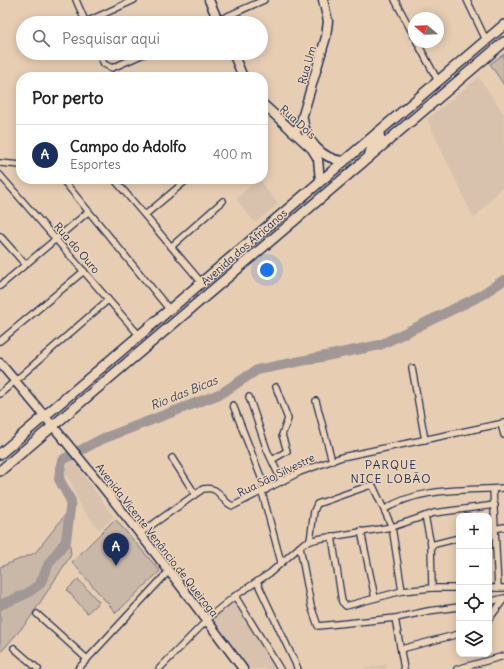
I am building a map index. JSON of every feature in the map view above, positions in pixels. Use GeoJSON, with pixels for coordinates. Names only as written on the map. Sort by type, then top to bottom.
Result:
{"type":"FeatureCollection","features":[{"type":"Feature","properties":{"kind":"main road","name":"Avenida dos Africanos"},"geometry":{"type":"LineString","coordinates":[[0,454],[504,25]]}},
{"type":"Feature","properties":{"kind":"main road","name":"Avenida dos Africanos"},"geometry":{"type":"LineString","coordinates":[[0,471],[504,42]]}},
{"type":"Feature","properties":{"kind":"main road"},"geometry":{"type":"LineString","coordinates":[[369,157],[372,146],[380,138],[378,132]]}},
{"type":"Feature","properties":{"kind":"main road"},"geometry":{"type":"LineString","coordinates":[[300,198],[295,208],[302,214]]}},
{"type":"Feature","properties":{"kind":"main road"},"geometry":{"type":"LineString","coordinates":[[28,429],[53,427]]}},
{"type":"Feature","properties":{"kind":"street"},"geometry":{"type":"LineString","coordinates":[[76,0],[82,16]]}},
{"type":"Feature","properties":{"kind":"street"},"geometry":{"type":"LineString","coordinates":[[100,16],[134,0]]}},
{"type":"Feature","properties":{"kind":"street"},"geometry":{"type":"LineString","coordinates":[[209,0],[214,16]]}},
{"type":"Feature","properties":{"kind":"street"},"geometry":{"type":"LineString","coordinates":[[229,16],[264,0]]}},
{"type":"Feature","properties":{"kind":"street","name":"Rua Um"},"geometry":{"type":"LineString","coordinates":[[292,131],[299,128],[303,117],[328,30],[327,14],[323,0]]}},
{"type":"Feature","properties":{"kind":"street"},"geometry":{"type":"LineString","coordinates":[[395,0],[408,25]]}},
{"type":"Feature","properties":{"kind":"street"},"geometry":{"type":"LineString","coordinates":[[466,0],[486,40]]}},
{"type":"Feature","properties":{"kind":"street"},"geometry":{"type":"LineString","coordinates":[[420,48],[438,81]]}},
{"type":"Feature","properties":{"kind":"street"},"geometry":{"type":"LineString","coordinates":[[102,60],[104,64],[109,68],[114,68],[131,60]]}},
{"type":"Feature","properties":{"kind":"street"},"geometry":{"type":"LineString","coordinates":[[235,60],[241,72]]}},
{"type":"Feature","properties":{"kind":"street","name":"Rua Dois"},"geometry":{"type":"LineString","coordinates":[[268,111],[305,141],[315,154],[320,166],[320,181]]}},
{"type":"Feature","properties":{"kind":"street","name":"Rua Dois"},"geometry":{"type":"LineString","coordinates":[[303,117],[308,135],[321,152],[332,159],[343,161]]}},
{"type":"Feature","properties":{"kind":"street"},"geometry":{"type":"LineString","coordinates":[[0,163],[16,165]]}},
{"type":"Feature","properties":{"kind":"street","name":"Rua do Ouro"},"geometry":{"type":"LineString","coordinates":[[0,175],[139,335]]}},
{"type":"Feature","properties":{"kind":"street"},"geometry":{"type":"LineString","coordinates":[[66,184],[169,309]]}},
{"type":"Feature","properties":{"kind":"street"},"geometry":{"type":"LineString","coordinates":[[120,184],[201,282]]}},
{"type":"Feature","properties":{"kind":"street"},"geometry":{"type":"LineString","coordinates":[[145,215],[182,184]]}},
{"type":"Feature","properties":{"kind":"street"},"geometry":{"type":"LineString","coordinates":[[172,246],[223,201]]}},
{"type":"Feature","properties":{"kind":"street"},"geometry":{"type":"LineString","coordinates":[[0,286],[88,212]]}},
{"type":"Feature","properties":{"kind":"street"},"geometry":{"type":"LineString","coordinates":[[0,236],[25,264]]}},
{"type":"Feature","properties":{"kind":"street"},"geometry":{"type":"LineString","coordinates":[[0,342],[84,271]]}},
{"type":"Feature","properties":{"kind":"street"},"geometry":{"type":"LineString","coordinates":[[0,394],[108,300]]}},
{"type":"Feature","properties":{"kind":"street","name":"Avenida Vicente Venâncio de Queiroga"},"geometry":{"type":"LineString","coordinates":[[0,363],[139,534],[207,620],[243,669]]}},
{"type":"Feature","properties":{"kind":"street"},"geometry":{"type":"LineString","coordinates":[[412,368],[425,440]]}},
{"type":"Feature","properties":{"kind":"street"},"geometry":{"type":"LineString","coordinates":[[272,460],[287,451],[282,435],[288,419],[276,387]]}},
{"type":"Feature","properties":{"kind":"street"},"geometry":{"type":"LineString","coordinates":[[249,397],[272,460],[282,482]]}},
{"type":"Feature","properties":{"kind":"street"},"geometry":{"type":"LineString","coordinates":[[316,401],[332,461]]}},
{"type":"Feature","properties":{"kind":"street"},"geometry":{"type":"LineString","coordinates":[[234,405],[264,491],[281,562]]}},
{"type":"Feature","properties":{"kind":"street","name":"Rua São Silvestre"},"geometry":{"type":"LineString","coordinates":[[139,534],[203,489],[212,488],[233,506],[310,468],[332,461],[502,424],[504,435]]}},
{"type":"Feature","properties":{"kind":"street"},"geometry":{"type":"LineString","coordinates":[[172,458],[195,494]]}},
{"type":"Feature","properties":{"kind":"street"},"geometry":{"type":"LineString","coordinates":[[310,541],[314,511],[317,504],[370,486],[375,488],[392,527],[402,591]]}},
{"type":"Feature","properties":{"kind":"street"},"geometry":{"type":"LineString","coordinates":[[385,508],[401,500],[435,492],[504,488]]}},
{"type":"Feature","properties":{"kind":"street"},"geometry":{"type":"LineString","coordinates":[[493,489],[501,588]]}},
{"type":"Feature","properties":{"kind":"street"},"geometry":{"type":"LineString","coordinates":[[159,669],[207,620],[235,596],[270,573],[281,562],[310,541],[361,531],[392,527],[425,516],[458,509],[495,505]]}},
{"type":"Feature","properties":{"kind":"street"},"geometry":{"type":"LineString","coordinates":[[425,516],[430,545],[432,588]]}},
{"type":"Feature","properties":{"kind":"street"},"geometry":{"type":"LineString","coordinates":[[492,529],[504,527]]}},
{"type":"Feature","properties":{"kind":"street"},"geometry":{"type":"LineString","coordinates":[[361,531],[375,598]]}},
{"type":"Feature","properties":{"kind":"street"},"geometry":{"type":"LineString","coordinates":[[332,536],[342,602],[345,605],[402,591],[432,588],[456,588]]}},
{"type":"Feature","properties":{"kind":"street"},"geometry":{"type":"LineString","coordinates":[[430,545],[456,539]]}},
{"type":"Feature","properties":{"kind":"street"},"geometry":{"type":"LineString","coordinates":[[300,547],[311,606],[318,626],[395,618],[456,608]]}},
{"type":"Feature","properties":{"kind":"street"},"geometry":{"type":"LineString","coordinates":[[78,669],[168,572]]}},
{"type":"Feature","properties":{"kind":"street"},"geometry":{"type":"LineString","coordinates":[[257,582],[297,667]]}},
{"type":"Feature","properties":{"kind":"street"},"geometry":{"type":"LineString","coordinates":[[235,596],[280,669]]}},
{"type":"Feature","properties":{"kind":"street"},"geometry":{"type":"LineString","coordinates":[[492,601],[504,599]]}},
{"type":"Feature","properties":{"kind":"street"},"geometry":{"type":"LineString","coordinates":[[492,615],[504,599]]}},
{"type":"Feature","properties":{"kind":"street"},"geometry":{"type":"LineString","coordinates":[[37,614],[87,659]]}},
{"type":"Feature","properties":{"kind":"street"},"geometry":{"type":"LineString","coordinates":[[395,618],[404,669]]}},
{"type":"Feature","properties":{"kind":"street"},"geometry":{"type":"LineString","coordinates":[[401,649],[456,635]]}},
{"type":"Feature","properties":{"kind":"street"},"geometry":{"type":"LineString","coordinates":[[14,648],[38,669]]}},
{"type":"Feature","properties":{"kind":"street"},"geometry":{"type":"LineString","coordinates":[[458,669],[504,656]]}},
{"type":"Feature","properties":{"kind":"shaded area"},"geometry":{"type":"Polygon","coordinates":[[[504,54],[504,85],[490,64],[504,54]]]}},
{"type":"Feature","properties":{"kind":"shaded area"},"geometry":{"type":"Polygon","coordinates":[[[479,77],[504,114],[504,185],[474,219],[427,119],[479,77]]]}},
{"type":"Feature","properties":{"kind":"shaded area"},"geometry":{"type":"Polygon","coordinates":[[[253,184],[263,184],[278,204],[255,223],[236,199],[253,184]]]}},
{"type":"Feature","properties":{"kind":"shaded area"},"geometry":{"type":"Polygon","coordinates":[[[71,458],[114,517],[99,530],[79,504],[73,486],[64,472],[64,469],[68,466],[67,462],[71,458]]]}},
{"type":"Feature","properties":{"kind":"shaded area"},"geometry":{"type":"Polygon","coordinates":[[[66,514],[71,555],[28,621],[0,653],[0,567],[35,553],[66,514]]]}},
{"type":"Feature","properties":{"kind":"shaded area"},"geometry":{"type":"Polygon","coordinates":[[[115,519],[160,571],[116,613],[72,562],[115,519]]]}},
{"type":"Feature","properties":{"kind":"shaded area"},"geometry":{"type":"Polygon","coordinates":[[[78,579],[99,602],[87,613],[67,590],[78,579]]]}},
{"type":"Feature","properties":{"kind":"shaded area"},"geometry":{"type":"Polygon","coordinates":[[[235,596],[280,669],[243,669],[207,620],[235,596]]]}},
{"type":"Feature","properties":{"kind":"shaded area"},"geometry":{"type":"Polygon","coordinates":[[[386,664],[387,669],[361,669],[386,664]]]}},
{"type":"Feature","properties":{"kind":"waterway","name":"Rio das Bicas"},"geometry":{"type":"LineString","coordinates":[[0,605],[26,594],[40,584],[49,563],[66,541],[71,501],[59,479],[61,464],[64,459],[102,439],[222,393],[257,370],[380,345],[478,297],[504,280]]}},
{"type":"Feature","properties":{"kind":"place","name":"Campo do Adolfo"},"geometry":{"type":"Point","coordinates":[116,566]}},
{"type":"Feature","properties":{"kind":"district","name":"PARQUE NICE LOBÃO"},"geometry":{"type":"Point","coordinates":[391,472]}}]}
